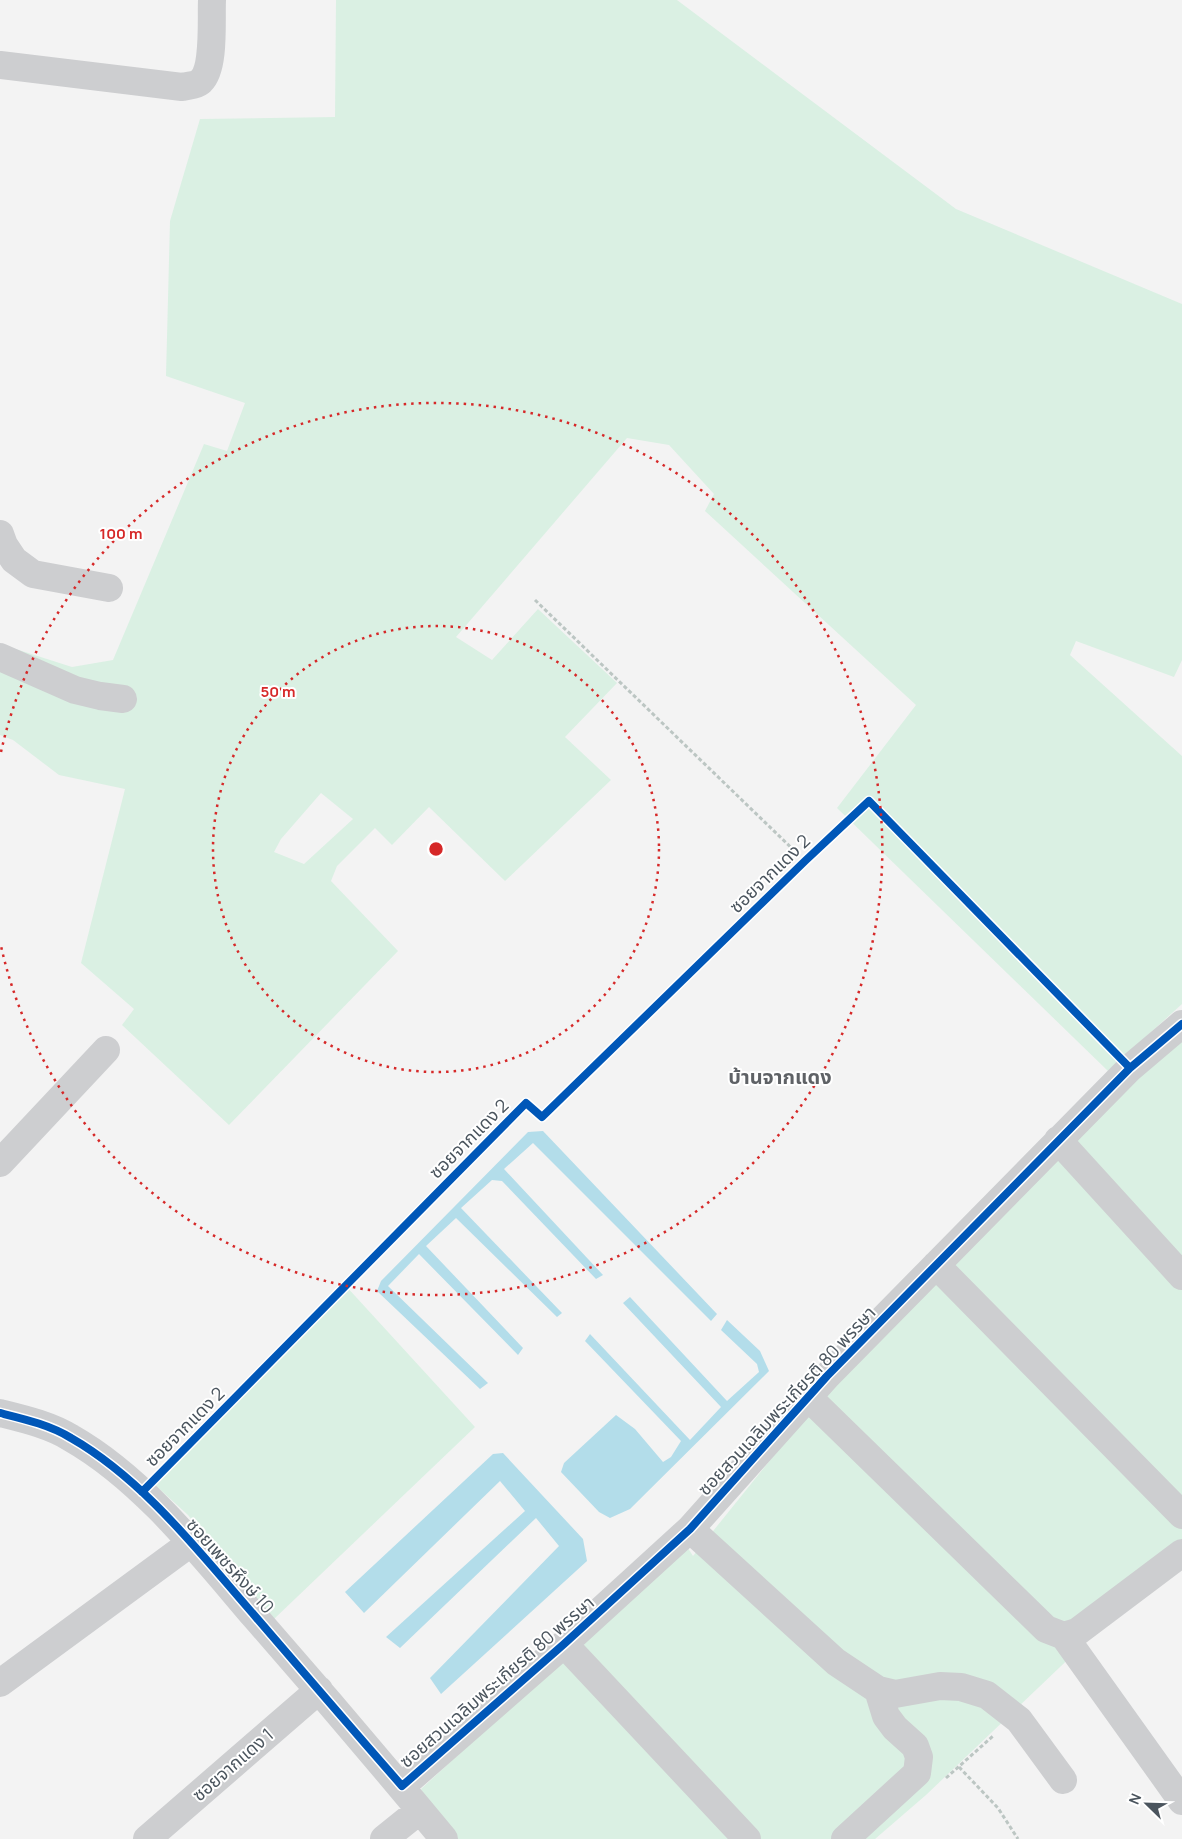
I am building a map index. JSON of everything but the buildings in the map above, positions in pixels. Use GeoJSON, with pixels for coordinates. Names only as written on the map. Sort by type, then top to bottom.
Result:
{"type":"FeatureCollection","features":[{"type":"Feature","properties":{"kind":"street"},"geometry":{"type":"LineString","coordinates":[[0,65],[182,87],[200,82],[206,74],[210,59],[212,0]]}},
{"type":"Feature","properties":{"kind":"street"},"geometry":{"type":"LineString","coordinates":[[0,534],[4,545],[14,560],[33,574],[109,588]]}},
{"type":"Feature","properties":{"kind":"street"},"geometry":{"type":"LineString","coordinates":[[0,657],[75,690],[123,699]]}},
{"type":"Feature","properties":{"kind":"street","name":"ซอยสวนเฉลิมพระเกียรติ 80 พรรษา"},"geometry":{"type":"LineString","coordinates":[[402,1786],[564,1644],[690,1529],[826,1376],[1130,1068],[1182,1024]]}},
{"type":"Feature","properties":{"kind":"street"},"geometry":{"type":"LineString","coordinates":[[0,1163],[106,1050]]}},
{"type":"Feature","properties":{"kind":"street"},"geometry":{"type":"LineString","coordinates":[[1058,1140],[1182,1276]]}},
{"type":"Feature","properties":{"kind":"street"},"geometry":{"type":"LineString","coordinates":[[936,1265],[1182,1515]]}},
{"type":"Feature","properties":{"kind":"street"},"geometry":{"type":"LineString","coordinates":[[808,1397],[1046,1629],[1064,1636],[1182,1801]]}},
{"type":"Feature","properties":{"kind":"street","name":"ซอยเพชรหึงษ์ 10"},"geometry":{"type":"LineString","coordinates":[[0,1413],[34,1422],[70,1437],[103,1460],[142,1492],[192,1542],[402,1786],[444,1839]]}},
{"type":"Feature","properties":{"kind":"street"},"geometry":{"type":"LineString","coordinates":[[690,1529],[836,1662],[878,1690],[895,1694],[940,1686],[961,1688],[986,1695],[1019,1720],[1063,1780]]}},
{"type":"Feature","properties":{"kind":"street"},"geometry":{"type":"LineString","coordinates":[[0,1683],[192,1542]]}},
{"type":"Feature","properties":{"kind":"street"},"geometry":{"type":"LineString","coordinates":[[1064,1636],[1077,1632],[1182,1553]]}},
{"type":"Feature","properties":{"kind":"street"},"geometry":{"type":"LineString","coordinates":[[564,1644],[747,1839]]}},
{"type":"Feature","properties":{"kind":"street","name":"ซอยจากแดง 1"},"geometry":{"type":"LineString","coordinates":[[147,1839],[319,1690]]}},
{"type":"Feature","properties":{"kind":"street"},"geometry":{"type":"LineString","coordinates":[[845,1839],[917,1773],[919,1758],[915,1746],[895,1728],[886,1716],[878,1690]]}},
{"type":"Feature","properties":{"kind":"street"},"geometry":{"type":"LineString","coordinates":[[384,1839],[420,1810]]}},
{"type":"Feature","properties":{"kind":"path"},"geometry":{"type":"LineString","coordinates":[[534,600],[805,860]]}},
{"type":"Feature","properties":{"kind":"path"},"geometry":{"type":"LineString","coordinates":[[959,1767],[998,1808],[1018,1839]]}},
{"type":"Feature","properties":{"kind":"green space"},"geometry":{"type":"Polygon","coordinates":[[[336,0],[677,0],[956,209],[1182,304],[1182,660],[1174,677],[1076,641],[1070,655],[1182,756],[1182,1004],[1108,1071],[837,808],[916,705],[705,511],[714,494],[669,445],[627,438],[456,637],[492,660],[538,609],[617,683],[565,737],[611,780],[505,881],[429,807],[392,845],[375,828],[337,866],[331,881],[398,951],[229,1125],[122,1025],[134,1009],[81,963],[125,789],[59,775],[13,740],[0,735],[0,644],[72,667],[113,660],[204,444],[227,451],[245,403],[166,376],[170,221],[200,119],[335,117],[336,0]],[[321,793],[281,839],[274,852],[304,864],[353,819],[321,793]]]}},
{"type":"Feature","properties":{"kind":"green space"},"geometry":{"type":"Polygon","coordinates":[[[1182,1034],[1182,1565],[1103,1626],[926,1795],[875,1839],[458,1839],[430,1807],[421,1789],[686,1545],[693,1556],[796,1428],[1057,1153],[1182,1034]]]}},
{"type":"Feature","properties":{"kind":"green space"},"geometry":{"type":"Polygon","coordinates":[[[345,1285],[475,1427],[274,1619],[188,1515],[154,1484],[345,1285]]]}},
{"type":"Feature","properties":{"kind":"water"},"geometry":{"type":"Polygon","coordinates":[[[543,1131],[717,1314],[711,1321],[533,1143],[504,1169],[603,1275],[596,1279],[502,1181],[492,1180],[461,1208],[562,1313],[557,1317],[456,1218],[426,1246],[523,1348],[518,1355],[419,1254],[388,1286],[488,1383],[480,1389],[377,1291],[381,1281],[528,1132],[543,1131]]]}},
{"type":"Feature","properties":{"kind":"water"},"geometry":{"type":"Polygon","coordinates":[[[630,1297],[727,1401],[759,1372],[757,1364],[721,1330],[727,1320],[760,1351],[769,1371],[630,1509],[610,1518],[599,1512],[561,1472],[564,1463],[616,1415],[635,1429],[663,1462],[671,1457],[681,1441],[585,1341],[590,1334],[690,1440],[721,1407],[623,1303],[630,1297]]]}},
{"type":"Feature","properties":{"kind":"water"},"geometry":{"type":"Polygon","coordinates":[[[503,1453],[583,1539],[587,1561],[441,1694],[430,1678],[559,1546],[536,1518],[400,1648],[386,1637],[525,1511],[500,1481],[364,1613],[345,1592],[493,1454],[503,1453]]]}},
{"type":"Feature","properties":{"kind":"cycle path","name":"ซอยจากแดง 2"},"geometry":{"type":"LineString","coordinates":[[142,1492],[526,1103],[542,1117],[869,801],[1130,1068]]}},
{"type":"Feature","properties":{"kind":"cycle path"},"geometry":{"type":"LineString","coordinates":[[0,1413],[37,1423],[63,1433],[97,1454],[144,1494],[188,1538],[402,1786],[564,1644],[690,1529],[827,1376],[1130,1068],[1182,1024]]}},
{"type":"Feature","properties":{"kind":"district","name":"บ้านจากแดง"},"geometry":{"type":"Point","coordinates":[780,1077]}}]}
